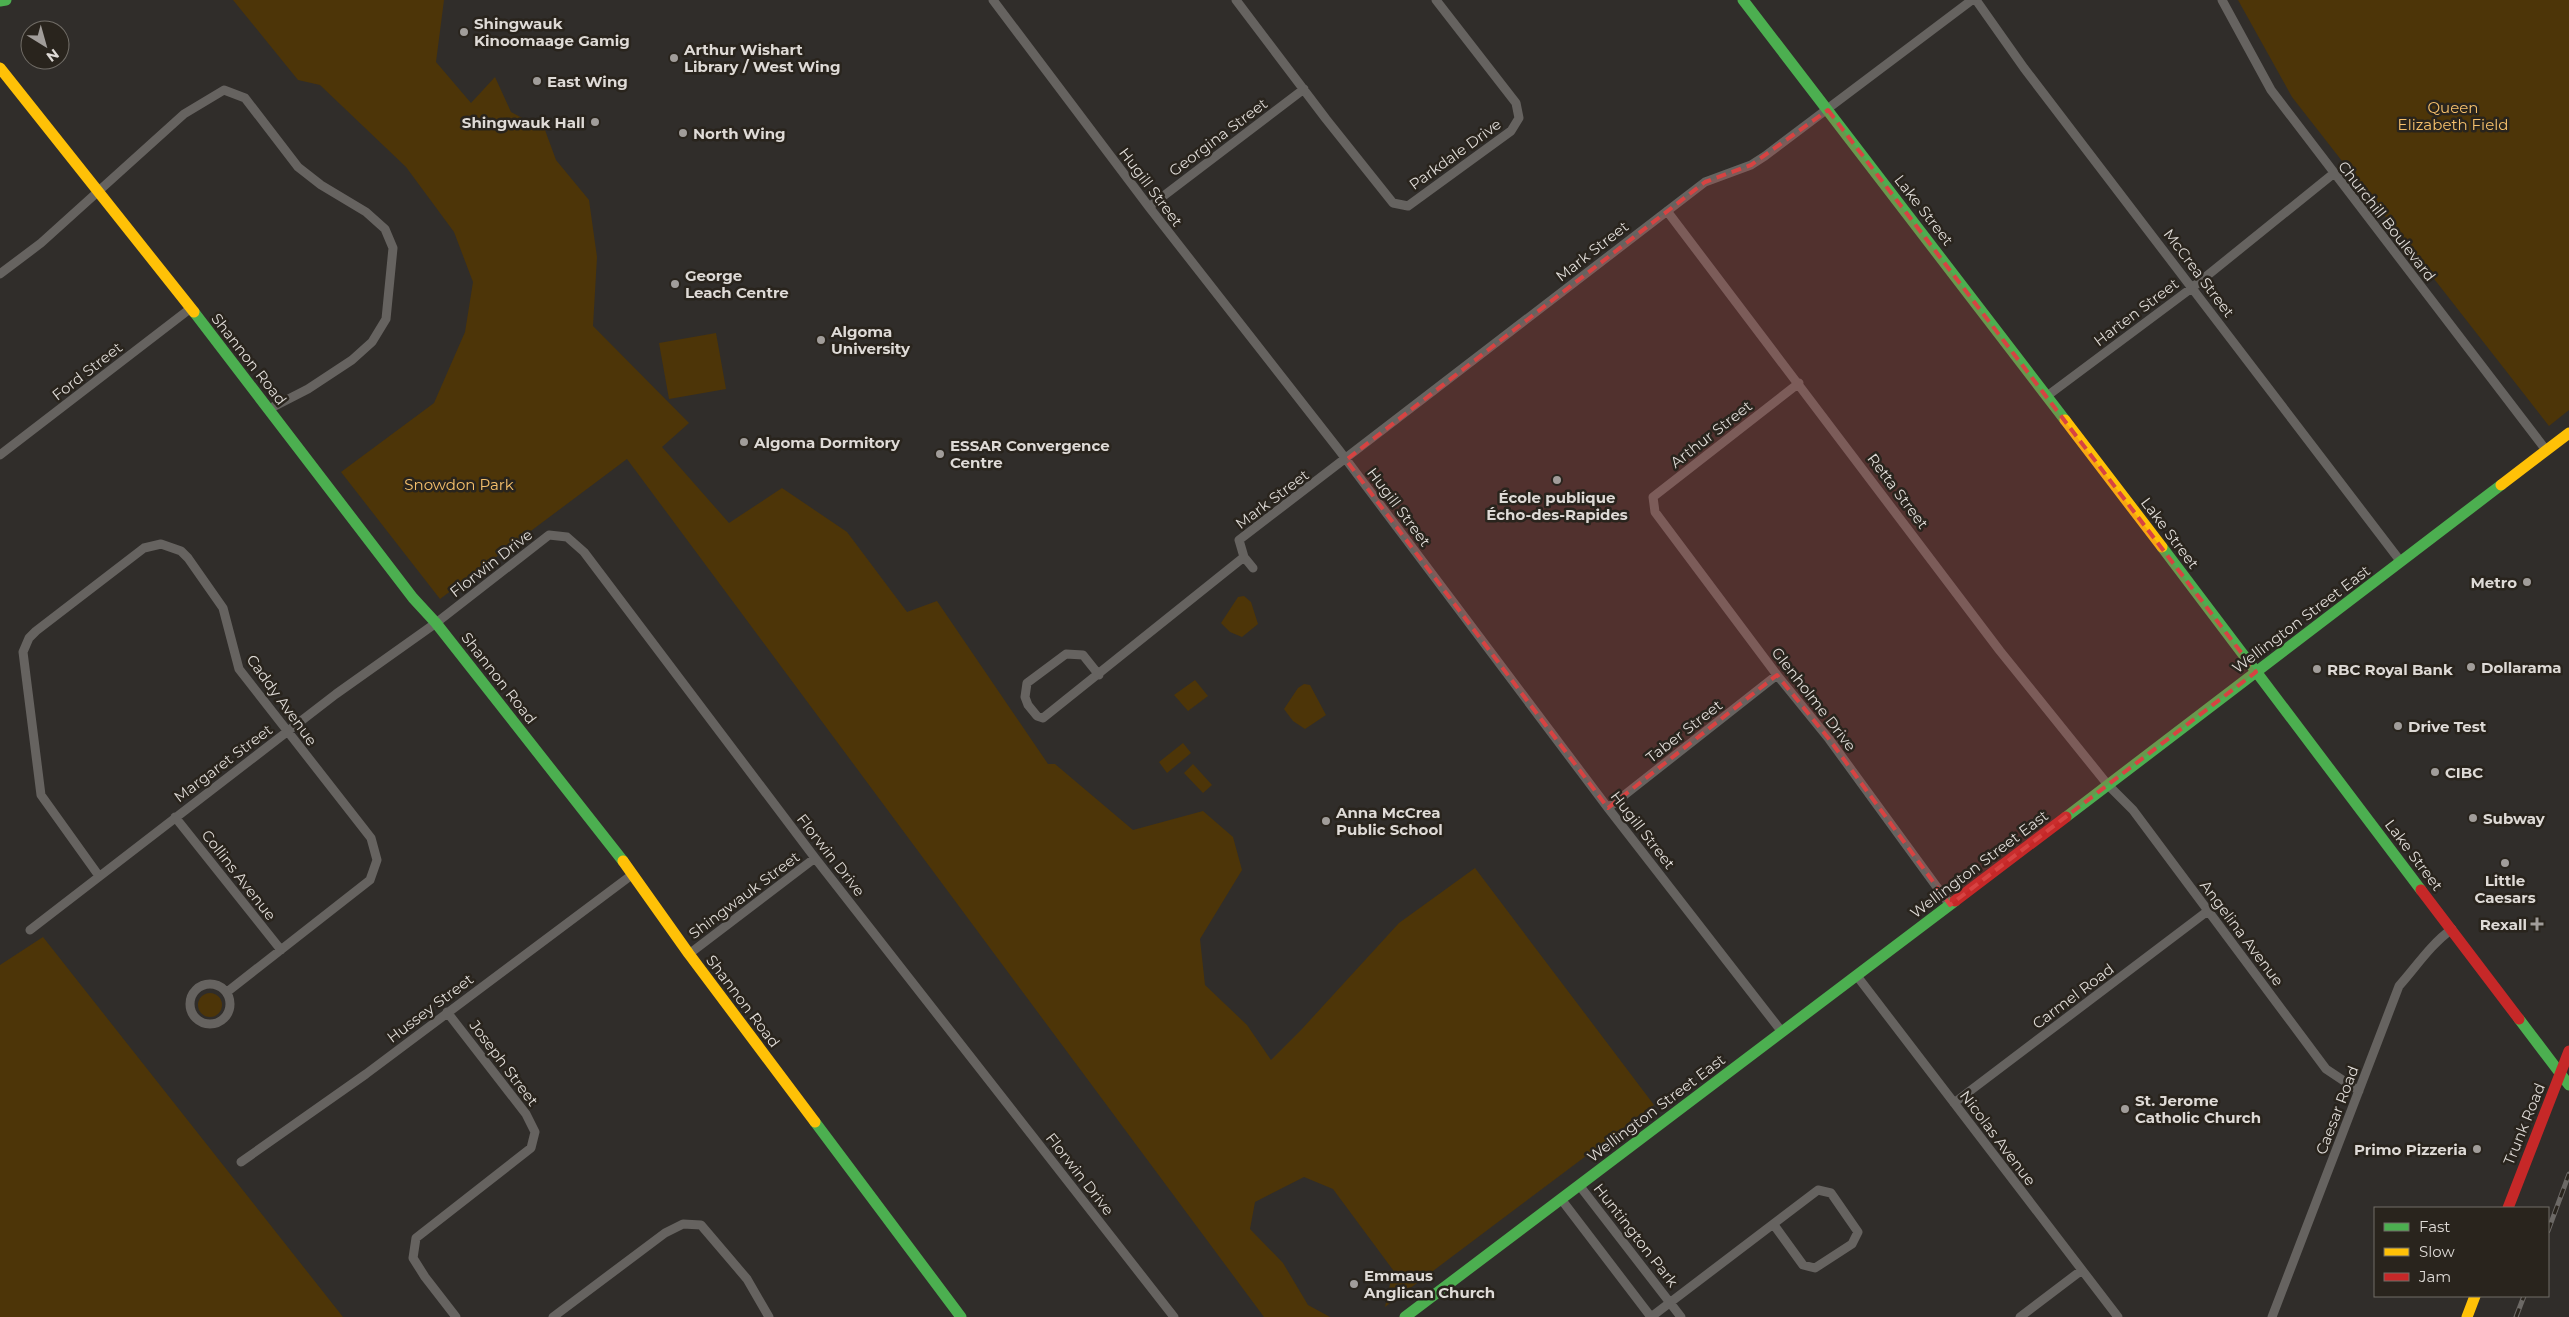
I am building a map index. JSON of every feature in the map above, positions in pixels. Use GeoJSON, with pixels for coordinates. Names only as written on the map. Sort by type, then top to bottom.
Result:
{"type":"FeatureCollection","features":[{"type":"Feature","properties":{"kind":"street"},"geometry":{"type":"LineString","coordinates":[[0,1],[6,0]]}},
{"type":"Feature","properties":{"kind":"street","name":"Hugill Street"},"geometry":{"type":"LineString","coordinates":[[993,0],[1149,207],[1346,460],[1608,808],[1782,1032]]}},
{"type":"Feature","properties":{"kind":"street","name":"Parkdale Drive"},"geometry":{"type":"LineString","coordinates":[[1236,0],[1393,203],[1408,206],[1511,131],[1519,118],[1516,103],[1436,0]]}},
{"type":"Feature","properties":{"kind":"street","name":"Lake Street"},"geometry":{"type":"LineString","coordinates":[[1743,0],[2047,396],[2569,1085]]}},
{"type":"Feature","properties":{"kind":"street","name":"Mark Street"},"geometry":{"type":"LineString","coordinates":[[1244,557],[1239,540],[1346,460],[1667,211],[1705,182],[1751,165],[1828,110],[1972,0]]}},
{"type":"Feature","properties":{"kind":"street","name":"McCrea Street"},"geometry":{"type":"LineString","coordinates":[[1976,0],[2024,68],[2401,562]]}},
{"type":"Feature","properties":{"kind":"street","name":"Churchill Boulevard"},"geometry":{"type":"LineString","coordinates":[[2222,0],[2271,90],[2333,174],[2546,450]]}},
{"type":"Feature","properties":{"kind":"street","name":"Shannon Road"},"geometry":{"type":"LineString","coordinates":[[0,68],[191,308],[413,598],[436,623],[633,874],[689,954],[961,1317]]}},
{"type":"Feature","properties":{"kind":"street","name":"Georgina Street"},"geometry":{"type":"LineString","coordinates":[[1149,207],[1304,89]]}},
{"type":"Feature","properties":{"kind":"street"},"geometry":{"type":"LineString","coordinates":[[0,274],[41,243],[184,114],[224,90],[244,98],[298,167],[321,185],[366,212],[385,229],[393,248],[386,319],[372,342],[352,360],[308,389],[269,409]]}},
{"type":"Feature","properties":{"kind":"street","name":"Harten Street"},"geometry":{"type":"LineString","coordinates":[[2047,396],[2193,287],[2333,174]]}},
{"type":"Feature","properties":{"kind":"street","name":"Retta Street"},"geometry":{"type":"LineString","coordinates":[[1667,211],[2000,651],[2108,786]]}},
{"type":"Feature","properties":{"kind":"street","name":"Ford Street"},"geometry":{"type":"LineString","coordinates":[[0,455],[191,308]]}},
{"type":"Feature","properties":{"kind":"street","name":"Arthur Street"},"geometry":{"type":"LineString","coordinates":[[1655,512],[1653,497],[1799,383]]}},
{"type":"Feature","properties":{"kind":"street","name":"Wellington Street East"},"geometry":{"type":"LineString","coordinates":[[1405,1317],[2108,786],[2569,433]]}},
{"type":"Feature","properties":{"kind":"street","name":"Glenholme Drive"},"geometry":{"type":"LineString","coordinates":[[1655,512],[1777,675],[1829,739],[1950,905]]}},
{"type":"Feature","properties":{"kind":"street","name":"Florwin Drive"},"geometry":{"type":"LineString","coordinates":[[436,623],[549,535],[568,537],[584,552],[815,858],[1174,1317]]}},
{"type":"Feature","properties":{"kind":"street","name":"Caddy Avenue"},"geometry":{"type":"LineString","coordinates":[[99,876],[41,795],[23,652],[29,638],[36,631],[144,548],[161,544],[181,552],[188,558],[223,608],[239,669],[371,838],[377,860],[370,880],[227,992]]}},
{"type":"Feature","properties":{"kind":"street"},"geometry":{"type":"LineString","coordinates":[[1099,675],[1082,656],[1066,654],[1031,679],[1026,688],[1025,698],[1032,710],[1043,718],[1099,675],[1244,557],[1253,568]]}},
{"type":"Feature","properties":{"kind":"street","name":"Margaret Street"},"geometry":{"type":"LineString","coordinates":[[30,930],[336,694],[436,623]]}},
{"type":"Feature","properties":{"kind":"street","name":"Taber Street"},"geometry":{"type":"LineString","coordinates":[[1608,808],[1777,675]]}},
{"type":"Feature","properties":{"kind":"street","name":"Angelina Avenue"},"geometry":{"type":"LineString","coordinates":[[2108,786],[2133,810],[2326,1069],[2359,1091]]}},
{"type":"Feature","properties":{"kind":"street","name":"Collins Avenue"},"geometry":{"type":"LineString","coordinates":[[175,817],[281,950]]}},
{"type":"Feature","properties":{"kind":"street","name":"Shingwauk Street"},"geometry":{"type":"LineString","coordinates":[[689,954],[815,858]]}},
{"type":"Feature","properties":{"kind":"street","name":"Hussey Street"},"geometry":{"type":"LineString","coordinates":[[242,1162],[366,1074],[633,874]]}},
{"type":"Feature","properties":{"kind":"street","name":"Carmel Road"},"geometry":{"type":"LineString","coordinates":[[1954,1103],[2209,910]]}},
{"type":"Feature","properties":{"kind":"street","name":"Caesar Road"},"geometry":{"type":"LineString","coordinates":[[2272,1317],[2398,986],[2432,949],[2435,941],[2452,930]]}},
{"type":"Feature","properties":{"kind":"street","name":"Nicolas Avenue"},"geometry":{"type":"LineString","coordinates":[[1857,976],[2118,1317]]}},
{"type":"Feature","properties":{"kind":"street"},"geometry":{"type":"LineString","coordinates":[[203,984],[217,984],[227,992],[231,1005],[230,1012],[221,1022],[207,1024],[195,1018],[190,1006],[193,993],[197,988],[203,984]]}},
{"type":"Feature","properties":{"kind":"street","name":"Joseph Street"},"geometry":{"type":"LineString","coordinates":[[447,1012],[526,1114],[535,1132],[531,1148],[416,1238],[413,1258],[456,1317]]}},
{"type":"Feature","properties":{"kind":"street","name":"Trunk Road"},"geometry":{"type":"LineString","coordinates":[[2508,1207],[2569,1051]]}},
{"type":"Feature","properties":{"kind":"street","name":"Huntington Park"},"geometry":{"type":"LineString","coordinates":[[1579,1185],[1681,1317]]}},
{"type":"Feature","properties":{"kind":"street","name":"Huntington Park"},"geometry":{"type":"LineString","coordinates":[[1561,1199],[1651,1317],[1818,1190],[1831,1192],[1858,1232],[1852,1244],[1815,1268],[1804,1265],[1774,1225]]}},
{"type":"Feature","properties":{"kind":"street"},"geometry":{"type":"LineString","coordinates":[[553,1317],[665,1233],[683,1224],[701,1224],[747,1280],[769,1317]]}},
{"type":"Feature","properties":{"kind":"street"},"geometry":{"type":"LineString","coordinates":[[2020,1317],[2082,1270]]}},
{"type":"Feature","properties":{"kind":"street"},"geometry":{"type":"LineString","coordinates":[[2467,1317],[2475,1297]]}},
{"type":"Feature","properties":{"kind":"highlighted area"},"geometry":{"type":"Polygon","coordinates":[[[1828,110],[2256,672],[1950,905],[1829,739],[1777,675],[1608,808],[1346,460],[1705,182],[1751,165],[1828,110]]]}},
{"type":"Feature","properties":{"kind":"green space","name":"Snowdon Park"},"geometry":{"type":"Polygon","coordinates":[[[233,0],[444,0],[436,62],[471,103],[495,77],[511,112],[545,130],[556,160],[589,200],[597,257],[593,326],[689,423],[662,447],[729,523],[782,488],[847,532],[907,612],[937,601],[1048,764],[1055,764],[1133,830],[1203,811],[1233,837],[1242,870],[1200,939],[1205,985],[1247,1025],[1271,1060],[1399,923],[1475,868],[1654,1105],[1385,1307],[1393,1270],[1333,1189],[1304,1177],[1255,1202],[1250,1229],[1283,1263],[1308,1305],[1330,1317],[1264,1317],[627,459],[440,599],[341,472],[434,403],[465,332],[473,282],[454,232],[406,167],[320,85],[298,80],[233,0]]]}},
{"type":"Feature","properties":{"kind":"green space","name":"Queen Elizabeth Field"},"geometry":{"type":"Polygon","coordinates":[[[2238,0],[2569,0],[2569,410],[2549,426],[2292,97],[2238,0]]]}},
{"type":"Feature","properties":{"kind":"green space"},"geometry":{"type":"Polygon","coordinates":[[[716,333],[726,389],[669,399],[659,343],[716,333]]]}},
{"type":"Feature","properties":{"kind":"green space"},"geometry":{"type":"Polygon","coordinates":[[[1244,596],[1251,602],[1258,624],[1242,637],[1230,632],[1221,623],[1238,597],[1244,596]]]}},
{"type":"Feature","properties":{"kind":"green space"},"geometry":{"type":"Polygon","coordinates":[[[1195,680],[1208,696],[1188,711],[1174,695],[1195,680]]]}},
{"type":"Feature","properties":{"kind":"green space"},"geometry":{"type":"Polygon","coordinates":[[[1304,684],[1310,685],[1326,715],[1305,729],[1293,721],[1284,709],[1298,688],[1304,684]]]}},
{"type":"Feature","properties":{"kind":"green space"},"geometry":{"type":"Polygon","coordinates":[[[1183,743],[1191,753],[1167,773],[1159,762],[1183,743]]]}},
{"type":"Feature","properties":{"kind":"green space"},"geometry":{"type":"Polygon","coordinates":[[[1193,764],[1212,785],[1203,793],[1184,773],[1193,764]]]}},
{"type":"Feature","properties":{"kind":"green space"},"geometry":{"type":"Polygon","coordinates":[[[43,937],[343,1317],[0,1317],[0,965],[43,937]]]}},
{"type":"Feature","properties":{"kind":"green space"},"geometry":{"type":"Polygon","coordinates":[[[205,993],[215,993],[222,1000],[222,1010],[215,1017],[205,1017],[198,1010],[198,1000],[205,993]]]}},
{"type":"Feature","properties":{"kind":"railway"},"geometry":{"type":"LineString","coordinates":[[2549,1228],[2569,1174]]}},
{"type":"Feature","properties":{"kind":"railway"},"geometry":{"type":"LineString","coordinates":[[2516,1317],[2524,1297]]}},
{"type":"Feature","properties":{"kind":"traffic: fast"},"geometry":{"type":"LineString","coordinates":[[0,1],[6,0]]}},
{"type":"Feature","properties":{"kind":"traffic: fast"},"geometry":{"type":"LineString","coordinates":[[1743,0],[2065,420]]}},
{"type":"Feature","properties":{"kind":"traffic: fast"},"geometry":{"type":"LineString","coordinates":[[194,312],[413,598],[436,623],[623,861]]}},
{"type":"Feature","properties":{"kind":"traffic: fast"},"geometry":{"type":"LineString","coordinates":[[2066,817],[2501,485]]}},
{"type":"Feature","properties":{"kind":"traffic: fast"},"geometry":{"type":"LineString","coordinates":[[2162,547],[2421,890]]}},
{"type":"Feature","properties":{"kind":"traffic: fast"},"geometry":{"type":"LineString","coordinates":[[1405,1317],[1955,901]]}},
{"type":"Feature","properties":{"kind":"traffic: fast"},"geometry":{"type":"LineString","coordinates":[[2519,1019],[2569,1085]]}},
{"type":"Feature","properties":{"kind":"traffic: fast"},"geometry":{"type":"LineString","coordinates":[[815,1122],[961,1317]]}},
{"type":"Feature","properties":{"kind":"traffic: slow"},"geometry":{"type":"LineString","coordinates":[[0,68],[194,312]]}},
{"type":"Feature","properties":{"kind":"traffic: slow"},"geometry":{"type":"LineString","coordinates":[[2065,420],[2162,547]]}},
{"type":"Feature","properties":{"kind":"traffic: slow"},"geometry":{"type":"LineString","coordinates":[[2501,485],[2569,433]]}},
{"type":"Feature","properties":{"kind":"traffic: slow"},"geometry":{"type":"LineString","coordinates":[[623,861],[689,954],[815,1122]]}},
{"type":"Feature","properties":{"kind":"traffic: slow"},"geometry":{"type":"LineString","coordinates":[[2467,1317],[2475,1297]]}},
{"type":"Feature","properties":{"kind":"traffic: jam"},"geometry":{"type":"LineString","coordinates":[[1955,901],[2066,817]]}},
{"type":"Feature","properties":{"kind":"traffic: jam"},"geometry":{"type":"LineString","coordinates":[[2421,890],[2519,1019]]}},
{"type":"Feature","properties":{"kind":"traffic: jam"},"geometry":{"type":"LineString","coordinates":[[2508,1207],[2569,1051]]}},
{"type":"Feature","properties":{"kind":"place","name":"Shingwauk Kinoomaage Gamig"},"geometry":{"type":"Point","coordinates":[464,32]}},
{"type":"Feature","properties":{"kind":"place","name":"Arthur Wishart Library / West Wing"},"geometry":{"type":"Point","coordinates":[674,58]}},
{"type":"Feature","properties":{"kind":"place","name":"East Wing"},"geometry":{"type":"Point","coordinates":[537,81]}},
{"type":"Feature","properties":{"kind":"place","name":"Shingwauk Hall"},"geometry":{"type":"Point","coordinates":[595,122]}},
{"type":"Feature","properties":{"kind":"place","name":"North Wing"},"geometry":{"type":"Point","coordinates":[683,133]}},
{"type":"Feature","properties":{"kind":"place","name":"George Leach Centre"},"geometry":{"type":"Point","coordinates":[675,284]}},
{"type":"Feature","properties":{"kind":"place","name":"Algoma University"},"geometry":{"type":"Point","coordinates":[821,340]}},
{"type":"Feature","properties":{"kind":"place","name":"Algoma Dormitory"},"geometry":{"type":"Point","coordinates":[744,442]}},
{"type":"Feature","properties":{"kind":"place","name":"ESSAR Convergence Centre"},"geometry":{"type":"Point","coordinates":[940,454]}},
{"type":"Feature","properties":{"kind":"place","name":"École publique Écho-des-Rapides"},"geometry":{"type":"Point","coordinates":[1557,480]}},
{"type":"Feature","properties":{"kind":"place","name":"Metro"},"geometry":{"type":"Point","coordinates":[2527,582]}},
{"type":"Feature","properties":{"kind":"place","name":"Dollarama"},"geometry":{"type":"Point","coordinates":[2471,667]}},
{"type":"Feature","properties":{"kind":"place","name":"RBC Royal Bank"},"geometry":{"type":"Point","coordinates":[2317,669]}},
{"type":"Feature","properties":{"kind":"place","name":"Drive Test"},"geometry":{"type":"Point","coordinates":[2398,726]}},
{"type":"Feature","properties":{"kind":"place","name":"CIBC"},"geometry":{"type":"Point","coordinates":[2435,772]}},
{"type":"Feature","properties":{"kind":"place","name":"Subway"},"geometry":{"type":"Point","coordinates":[2473,818]}},
{"type":"Feature","properties":{"kind":"place","name":"Anna McCrea Public School"},"geometry":{"type":"Point","coordinates":[1326,821]}},
{"type":"Feature","properties":{"kind":"place","name":"Little Caesars"},"geometry":{"type":"Point","coordinates":[2505,863]}},
{"type":"Feature","properties":{"kind":"place","name":"Rexall"},"geometry":{"type":"Point","coordinates":[2537,924]}},
{"type":"Feature","properties":{"kind":"place","name":"St. Jerome Catholic Church"},"geometry":{"type":"Point","coordinates":[2125,1109]}},
{"type":"Feature","properties":{"kind":"place","name":"Primo Pizzeria"},"geometry":{"type":"Point","coordinates":[2477,1149]}},
{"type":"Feature","properties":{"kind":"place","name":"Emmaus Anglican Church"},"geometry":{"type":"Point","coordinates":[1354,1284]}}]}
